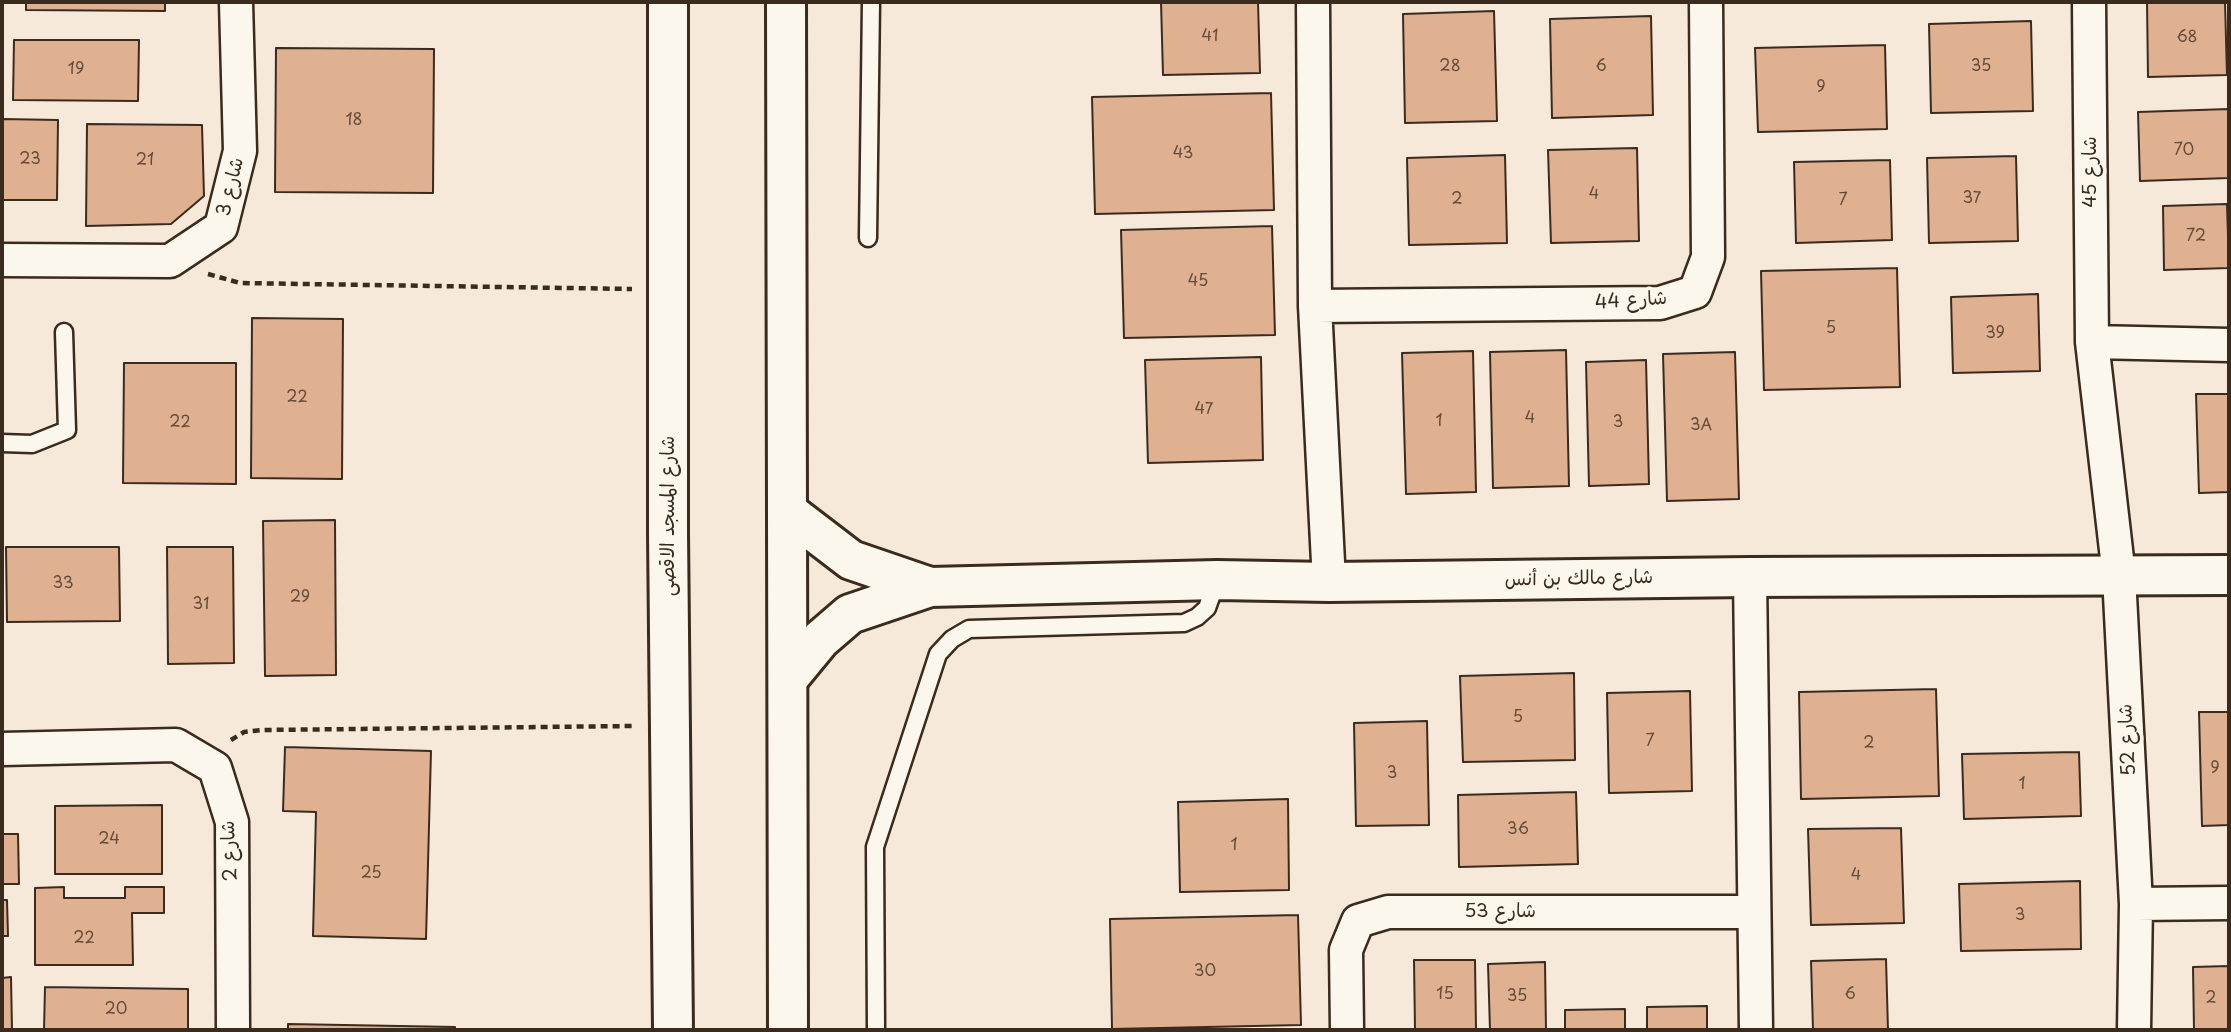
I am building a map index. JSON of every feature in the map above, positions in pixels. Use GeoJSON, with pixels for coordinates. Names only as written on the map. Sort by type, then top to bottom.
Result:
{"type":"FeatureCollection","features":[{"type":"Feature","properties":{"kind":"main road","name":"شارع المسجد الاقصى"},"geometry":{"type":"LineString","coordinates":[[668,2],[673,1030]]}},
{"type":"Feature","properties":{"kind":"main road"},"geometry":{"type":"LineString","coordinates":[[786,2],[788,1030]]}},
{"type":"Feature","properties":{"kind":"main road","name":"شارع مالك بن أنس"},"geometry":{"type":"LineString","coordinates":[[788,511],[851,560],[930,587]]}},
{"type":"Feature","properties":{"kind":"main road","name":"شارع مالك بن أنس"},"geometry":{"type":"LineString","coordinates":[[788,679],[821,639],[850,614],[930,587],[1217,580],[1329,582],[1750,576],[2229,575]]}},
{"type":"Feature","properties":{"kind":"street","name":"شارع 3"},"geometry":{"type":"LineString","coordinates":[[170,261],[221,227],[240,151],[236,2]]}},
{"type":"Feature","properties":{"kind":"street"},"geometry":{"type":"LineString","coordinates":[[1313,2],[1315,306],[1329,582]]}},
{"type":"Feature","properties":{"kind":"street","name":"شارع 44"},"geometry":{"type":"LineString","coordinates":[[1315,306],[1660,303],[1695,292],[1708,257],[1706,2]]}},
{"type":"Feature","properties":{"kind":"street","name":"شارع 45"},"geometry":{"type":"LineString","coordinates":[[2090,2],[2092,342],[2119,576]]}},
{"type":"Feature","properties":{"kind":"street"},"geometry":{"type":"LineString","coordinates":[[2,260],[170,261]]}},
{"type":"Feature","properties":{"kind":"street"},"geometry":{"type":"LineString","coordinates":[[2092,342],[2229,345]]}},
{"type":"Feature","properties":{"kind":"street"},"geometry":{"type":"LineString","coordinates":[[1750,576],[1756,1030]]}},
{"type":"Feature","properties":{"kind":"street","name":"شارع 52"},"geometry":{"type":"LineString","coordinates":[[2119,576],[2136,904],[2134,1030]]}},
{"type":"Feature","properties":{"kind":"street"},"geometry":{"type":"LineString","coordinates":[[2,749],[176,745],[215,768]]}},
{"type":"Feature","properties":{"kind":"street","name":"شارع 2"},"geometry":{"type":"LineString","coordinates":[[215,768],[232,822],[233,1030]]}},
{"type":"Feature","properties":{"kind":"street"},"geometry":{"type":"LineString","coordinates":[[2136,904],[2229,903]]}},
{"type":"Feature","properties":{"kind":"street","name":"شارع 53"},"geometry":{"type":"LineString","coordinates":[[1347,1030],[1346,950],[1357,921],[1388,912],[1755,912]]}},
{"type":"Feature","properties":{"kind":"lane"},"geometry":{"type":"LineString","coordinates":[[868,238],[872,2]]}},
{"type":"Feature","properties":{"kind":"lane"},"geometry":{"type":"LineString","coordinates":[[2,443],[32,444],[66,429],[64,332]]}},
{"type":"Feature","properties":{"kind":"lane"},"geometry":{"type":"LineString","coordinates":[[876,1030],[875,847],[938,653],[952,639],[969,629],[1184,622],[1207,608],[1217,580]]}},
{"type":"Feature","properties":{"kind":"path"},"geometry":{"type":"LineString","coordinates":[[170,261],[240,283],[668,290]]}},
{"type":"Feature","properties":{"kind":"path"},"geometry":{"type":"LineString","coordinates":[[215,768],[229,741],[244,732],[264,730],[670,726]]}},
{"type":"Feature","properties":{"kind":"building"},"geometry":{"type":"Polygon","coordinates":[[[26,2],[165,2],[165,11],[26,10],[26,2]]]}},
{"type":"Feature","properties":{"kind":"building"},"geometry":{"type":"Polygon","coordinates":[[[1161,2],[1258,2],[1260,73],[1163,75],[1161,2]]]}},
{"type":"Feature","properties":{"kind":"building"},"geometry":{"type":"Polygon","coordinates":[[[2147,2],[2225,2],[2227,75],[2148,77],[2147,2]]]}},
{"type":"Feature","properties":{"kind":"building"},"geometry":{"type":"Polygon","coordinates":[[[1494,11],[1497,121],[1405,123],[1403,14],[1494,11]]]}},
{"type":"Feature","properties":{"kind":"building"},"geometry":{"type":"Polygon","coordinates":[[[1651,16],[1653,115],[1552,118],[1550,19],[1651,16]]]}},
{"type":"Feature","properties":{"kind":"building"},"geometry":{"type":"Polygon","coordinates":[[[2031,21],[2033,111],[1931,113],[1929,24],[2031,21]]]}},
{"type":"Feature","properties":{"kind":"building"},"geometry":{"type":"Polygon","coordinates":[[[14,40],[139,40],[138,101],[13,100],[14,40]]]}},
{"type":"Feature","properties":{"kind":"building"},"geometry":{"type":"Polygon","coordinates":[[[1885,45],[1887,129],[1758,132],[1755,48],[1885,45]]]}},
{"type":"Feature","properties":{"kind":"building"},"geometry":{"type":"Polygon","coordinates":[[[276,48],[434,49],[433,193],[275,192],[276,48]]]}},
{"type":"Feature","properties":{"kind":"building"},"geometry":{"type":"Polygon","coordinates":[[[1271,93],[1274,210],[1095,214],[1092,97],[1271,93]]]}},
{"type":"Feature","properties":{"kind":"building"},"geometry":{"type":"Polygon","coordinates":[[[2229,109],[2229,178],[2140,181],[2138,112],[2229,109]]]}},
{"type":"Feature","properties":{"kind":"building"},"geometry":{"type":"Polygon","coordinates":[[[2,119],[58,120],[57,200],[2,200],[2,119]]]}},
{"type":"Feature","properties":{"kind":"building"},"geometry":{"type":"Polygon","coordinates":[[[87,124],[202,125],[204,196],[171,224],[86,226],[87,124]]]}},
{"type":"Feature","properties":{"kind":"building"},"geometry":{"type":"Polygon","coordinates":[[[1637,148],[1639,241],[1551,243],[1548,150],[1637,148]]]}},
{"type":"Feature","properties":{"kind":"building"},"geometry":{"type":"Polygon","coordinates":[[[1505,155],[1507,243],[1409,245],[1407,158],[1505,155]]]}},
{"type":"Feature","properties":{"kind":"building"},"geometry":{"type":"Polygon","coordinates":[[[2016,156],[2018,241],[1929,243],[1927,158],[2016,156]]]}},
{"type":"Feature","properties":{"kind":"building"},"geometry":{"type":"Polygon","coordinates":[[[1890,160],[1892,240],[1796,243],[1794,162],[1890,160]]]}},
{"type":"Feature","properties":{"kind":"building"},"geometry":{"type":"Polygon","coordinates":[[[2227,204],[2229,268],[2164,270],[2163,206],[2227,204]]]}},
{"type":"Feature","properties":{"kind":"building"},"geometry":{"type":"Polygon","coordinates":[[[1272,226],[1275,335],[1124,338],[1121,230],[1272,226]]]}},
{"type":"Feature","properties":{"kind":"building"},"geometry":{"type":"Polygon","coordinates":[[[1897,268],[1900,387],[1764,390],[1761,271],[1897,268]]]}},
{"type":"Feature","properties":{"kind":"building"},"geometry":{"type":"Polygon","coordinates":[[[2038,294],[2040,371],[1953,373],[1951,297],[2038,294]]]}},
{"type":"Feature","properties":{"kind":"building"},"geometry":{"type":"Polygon","coordinates":[[[252,318],[343,319],[342,479],[251,478],[252,318]]]}},
{"type":"Feature","properties":{"kind":"building"},"geometry":{"type":"Polygon","coordinates":[[[1566,350],[1569,486],[1493,488],[1490,352],[1566,350]]]}},
{"type":"Feature","properties":{"kind":"building"},"geometry":{"type":"Polygon","coordinates":[[[1473,351],[1476,492],[1406,494],[1402,353],[1473,351]]]}},
{"type":"Feature","properties":{"kind":"building"},"geometry":{"type":"Polygon","coordinates":[[[1735,352],[1739,499],[1667,501],[1663,354],[1735,352]]]}},
{"type":"Feature","properties":{"kind":"building"},"geometry":{"type":"Polygon","coordinates":[[[1261,357],[1263,460],[1148,463],[1145,360],[1261,357]]]}},
{"type":"Feature","properties":{"kind":"building"},"geometry":{"type":"Polygon","coordinates":[[[1646,360],[1649,484],[1589,486],[1586,362],[1646,360]]]}},
{"type":"Feature","properties":{"kind":"building"},"geometry":{"type":"Polygon","coordinates":[[[124,363],[236,363],[236,484],[123,483],[124,363]]]}},
{"type":"Feature","properties":{"kind":"building"},"geometry":{"type":"Polygon","coordinates":[[[2196,394],[2229,394],[2229,492],[2199,493],[2196,394]]]}},
{"type":"Feature","properties":{"kind":"building"},"geometry":{"type":"Polygon","coordinates":[[[335,520],[336,675],[265,676],[263,521],[335,520]]]}},
{"type":"Feature","properties":{"kind":"building"},"geometry":{"type":"Polygon","coordinates":[[[6,547],[119,547],[120,621],[7,622],[6,547]]]}},
{"type":"Feature","properties":{"kind":"building"},"geometry":{"type":"Polygon","coordinates":[[[167,547],[233,547],[234,663],[168,664],[167,547]]]}},
{"type":"Feature","properties":{"kind":"building"},"geometry":{"type":"Polygon","coordinates":[[[1574,673],[1575,760],[1463,762],[1460,676],[1574,673]]]}},
{"type":"Feature","properties":{"kind":"building"},"geometry":{"type":"Polygon","coordinates":[[[1936,689],[1939,796],[1801,799],[1799,692],[1936,689]]]}},
{"type":"Feature","properties":{"kind":"building"},"geometry":{"type":"Polygon","coordinates":[[[1690,691],[1692,791],[1609,793],[1607,693],[1690,691]]]}},
{"type":"Feature","properties":{"kind":"building"},"geometry":{"type":"Polygon","coordinates":[[[2199,712],[2229,712],[2229,825],[2202,826],[2199,712]]]}},
{"type":"Feature","properties":{"kind":"building"},"geometry":{"type":"Polygon","coordinates":[[[1427,721],[1429,825],[1356,826],[1354,723],[1427,721]]]}},
{"type":"Feature","properties":{"kind":"building"},"geometry":{"type":"Polygon","coordinates":[[[285,747],[431,751],[426,939],[313,936],[316,812],[283,811],[285,747]]]}},
{"type":"Feature","properties":{"kind":"building"},"geometry":{"type":"Polygon","coordinates":[[[2079,752],[2081,816],[1964,819],[1962,754],[2079,752]]]}},
{"type":"Feature","properties":{"kind":"building"},"geometry":{"type":"Polygon","coordinates":[[[1576,792],[1578,864],[1459,867],[1458,795],[1576,792]]]}},
{"type":"Feature","properties":{"kind":"building"},"geometry":{"type":"Polygon","coordinates":[[[1288,799],[1289,890],[1180,892],[1178,802],[1288,799]]]}},
{"type":"Feature","properties":{"kind":"building"},"geometry":{"type":"Polygon","coordinates":[[[162,805],[162,874],[55,874],[55,806],[162,805]]]}},
{"type":"Feature","properties":{"kind":"building"},"geometry":{"type":"Polygon","coordinates":[[[2,807],[3,834],[18,834],[19,884],[2,884],[2,807]]]}},
{"type":"Feature","properties":{"kind":"building"},"geometry":{"type":"Polygon","coordinates":[[[1901,828],[1904,923],[1811,925],[1808,829],[1901,828]]]}},
{"type":"Feature","properties":{"kind":"building"},"geometry":{"type":"Polygon","coordinates":[[[2080,881],[2081,949],[1961,951],[1959,884],[2080,881]]]}},
{"type":"Feature","properties":{"kind":"building"},"geometry":{"type":"Polygon","coordinates":[[[64,887],[64,898],[125,898],[125,887],[164,887],[164,913],[132,913],[133,965],[35,965],[35,888],[64,887]]]}},
{"type":"Feature","properties":{"kind":"building"},"geometry":{"type":"Polygon","coordinates":[[[2,900],[7,900],[8,936],[2,936],[2,900]]]}},
{"type":"Feature","properties":{"kind":"building"},"geometry":{"type":"Polygon","coordinates":[[[1298,915],[1301,1025],[1112,1029],[1110,919],[1298,915]]]}},
{"type":"Feature","properties":{"kind":"building"},"geometry":{"type":"Polygon","coordinates":[[[1886,959],[1888,1030],[1813,1030],[1811,961],[1886,959]]]}},
{"type":"Feature","properties":{"kind":"building"},"geometry":{"type":"Polygon","coordinates":[[[1414,960],[1475,960],[1476,1030],[1415,1030],[1414,960]]]}},
{"type":"Feature","properties":{"kind":"building"},"geometry":{"type":"Polygon","coordinates":[[[1545,962],[1546,1030],[1490,1030],[1488,964],[1545,962]]]}},
{"type":"Feature","properties":{"kind":"building"},"geometry":{"type":"Polygon","coordinates":[[[2229,966],[2229,1030],[2194,1030],[2193,967],[2229,966]]]}},
{"type":"Feature","properties":{"kind":"building"},"geometry":{"type":"Polygon","coordinates":[[[11,977],[12,1030],[2,1030],[2,978],[11,977]]]}},
{"type":"Feature","properties":{"kind":"building"},"geometry":{"type":"Polygon","coordinates":[[[45,987],[188,989],[188,1030],[44,1030],[45,987]]]}},
{"type":"Feature","properties":{"kind":"building"},"geometry":{"type":"Polygon","coordinates":[[[1707,1006],[1707,1030],[1647,1030],[1647,1007],[1707,1006]]]}},
{"type":"Feature","properties":{"kind":"building"},"geometry":{"type":"Polygon","coordinates":[[[1625,1009],[1625,1030],[1565,1030],[1565,1010],[1625,1009]]]}},
{"type":"Feature","properties":{"kind":"building"},"geometry":{"type":"Polygon","coordinates":[[[288,1024],[455,1027],[455,1030],[288,1030],[288,1024]]]}}]}
